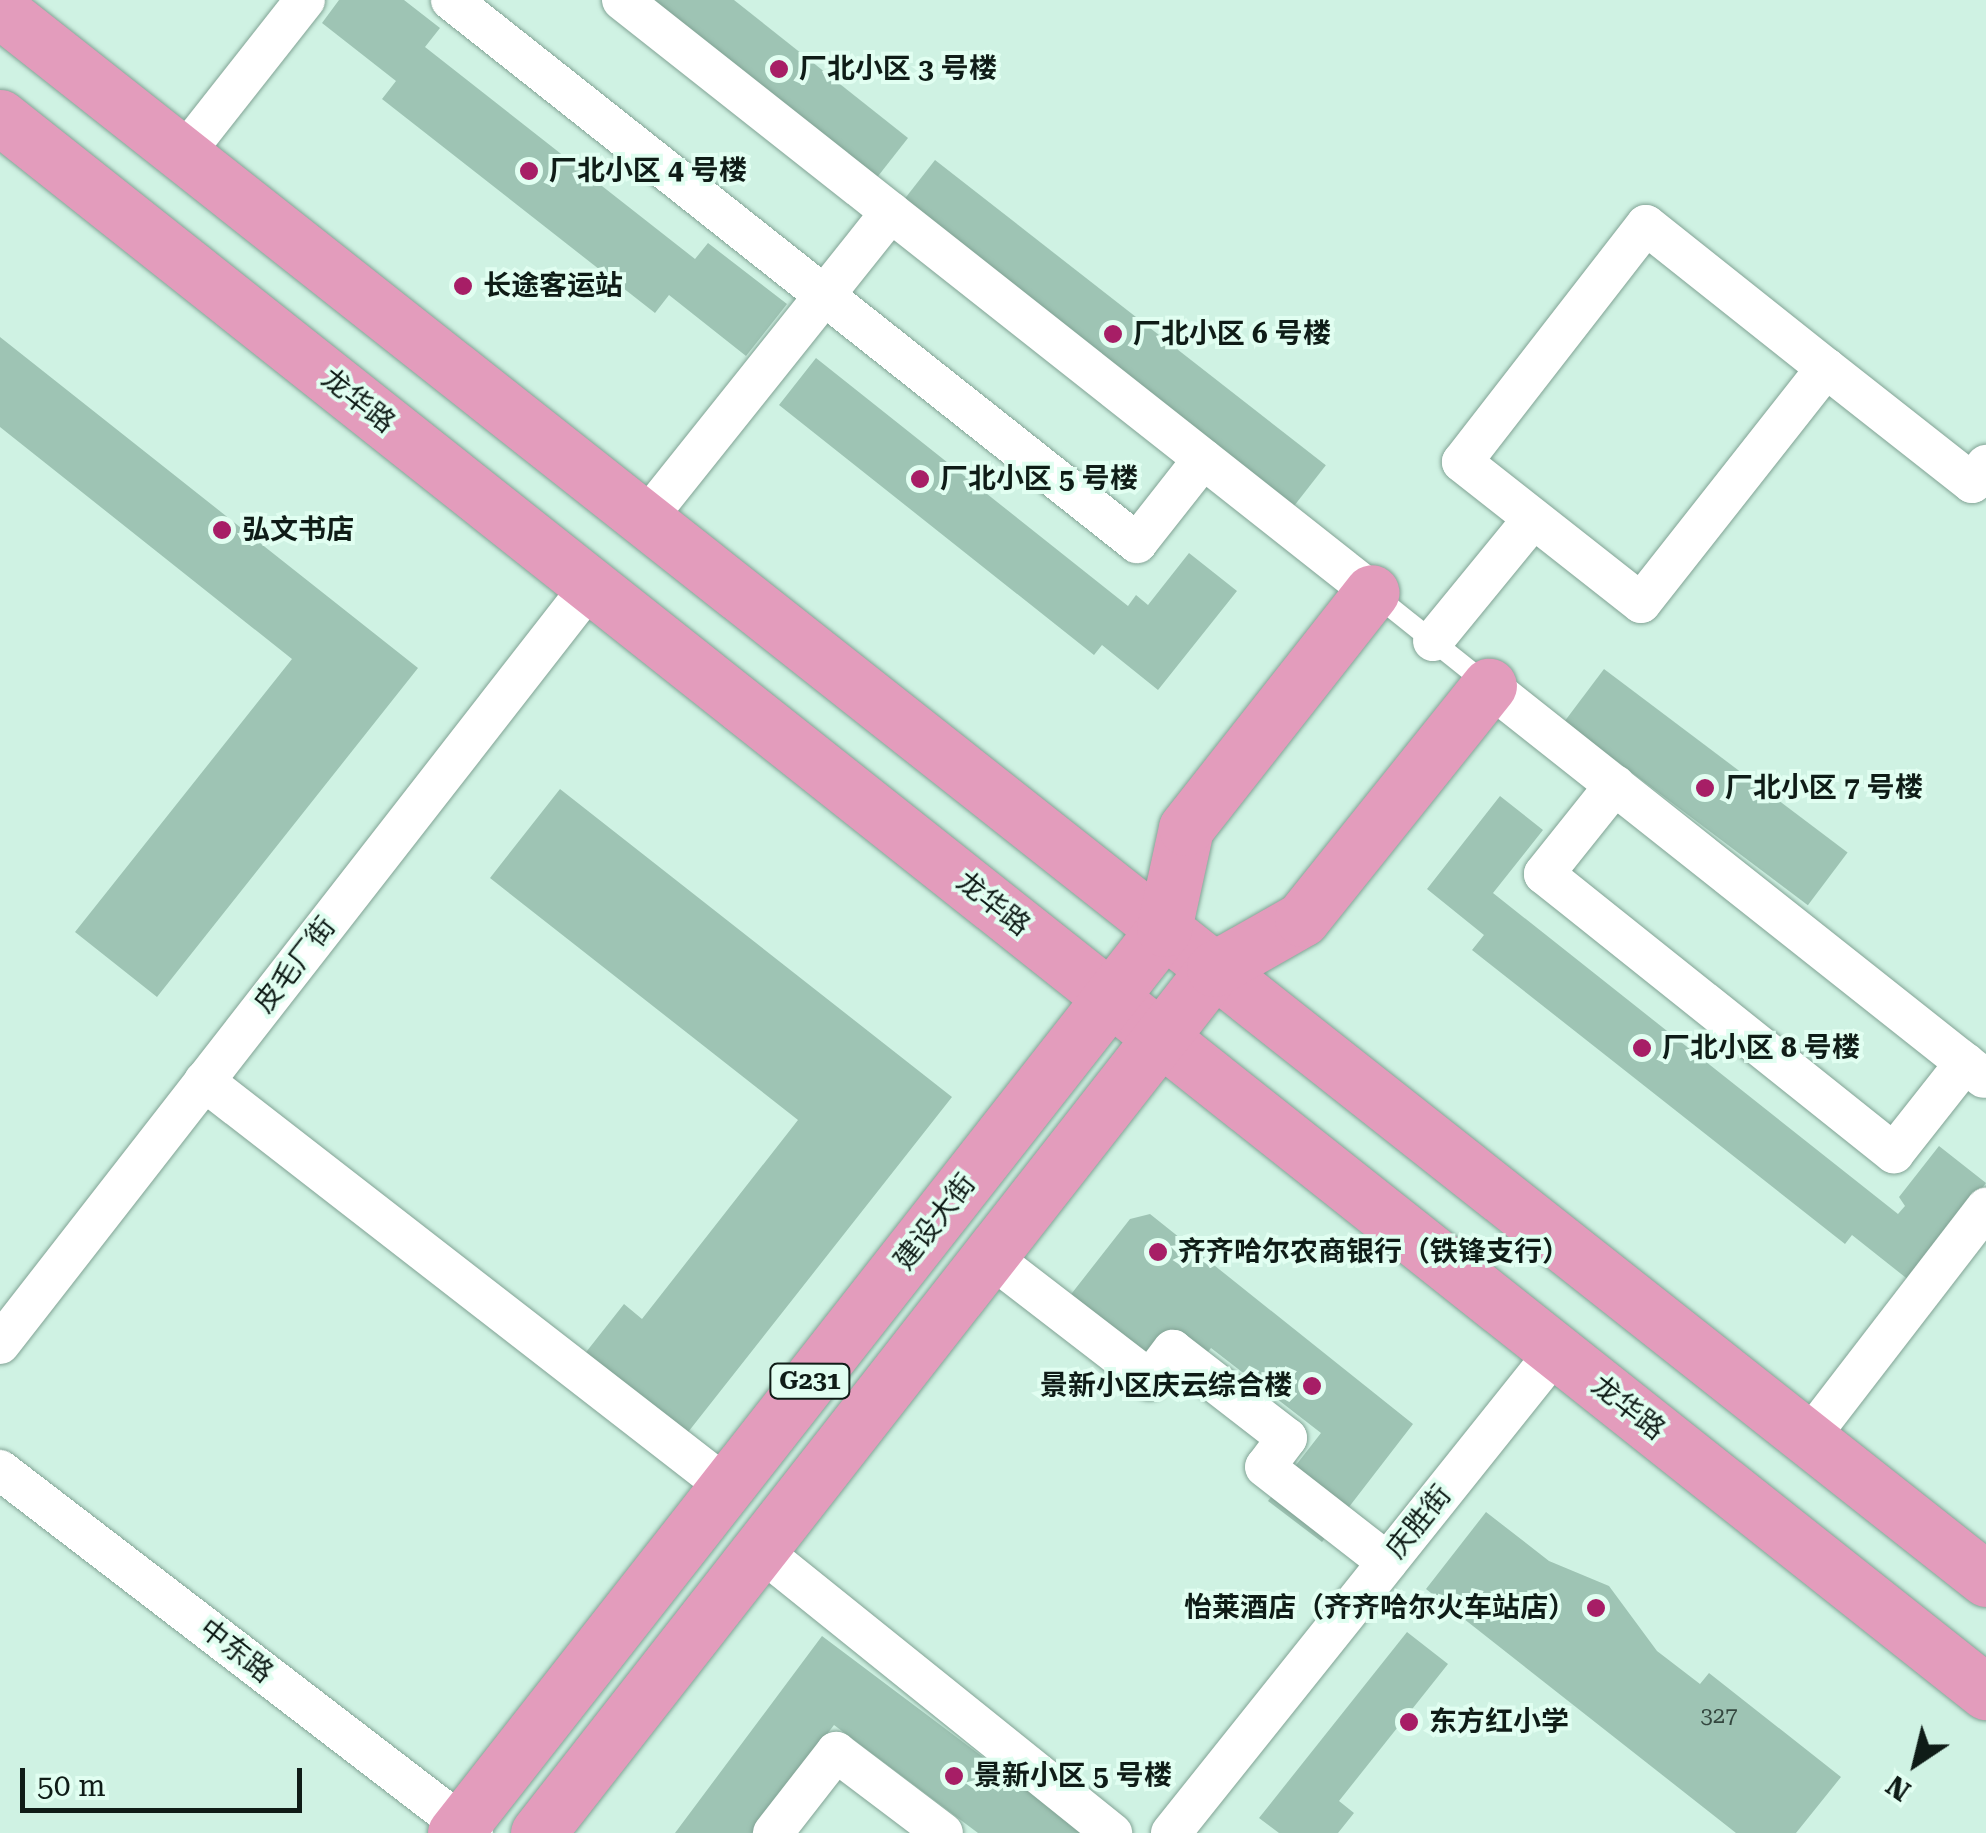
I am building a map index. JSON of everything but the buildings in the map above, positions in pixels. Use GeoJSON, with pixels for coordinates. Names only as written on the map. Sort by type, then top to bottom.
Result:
{"type":"FeatureCollection","features":[{"type":"Feature","properties":{"kind":"main road"},"geometry":{"type":"LineString","coordinates":[[0,10],[1986,1579]]}},
{"type":"Feature","properties":{"kind":"main road","name":"龙华路"},"geometry":{"type":"LineString","coordinates":[[0,118],[1986,1692]]}},
{"type":"Feature","properties":{"kind":"main road","name":"建设大街"},"geometry":{"type":"LineString","coordinates":[[463,1830],[1164,929],[1186,828],[1372,592]]}},
{"type":"Feature","properties":{"kind":"main road"},"geometry":{"type":"LineString","coordinates":[[1160,1037],[1214,969],[1302,920],[1490,686]]}},
{"type":"Feature","properties":{"kind":"main road","name":"G231"},"geometry":{"type":"LineString","coordinates":[[538,1833],[1160,1037]]}},
{"type":"Feature","properties":{"kind":"street"},"geometry":{"type":"LineString","coordinates":[[183,155],[304,0]]}},
{"type":"Feature","properties":{"kind":"street"},"geometry":{"type":"LineString","coordinates":[[451,0],[1137,543],[1203,459]]}},
{"type":"Feature","properties":{"kind":"street"},"geometry":{"type":"LineString","coordinates":[[622,0],[1372,592]]}},
{"type":"Feature","properties":{"kind":"street"},"geometry":{"type":"LineString","coordinates":[[646,520],[891,212]]}},
{"type":"Feature","properties":{"kind":"street"},"geometry":{"type":"LineString","coordinates":[[1826,368],[1641,604],[1462,462],[1646,225],[1972,483],[1986,465]]}},
{"type":"Feature","properties":{"kind":"street"},"geometry":{"type":"LineString","coordinates":[[1434,641],[1533,519]]}},
{"type":"Feature","properties":{"kind":"street","name":"皮毛厂街"},"geometry":{"type":"LineString","coordinates":[[0,1344],[591,585]]}},
{"type":"Feature","properties":{"kind":"street"},"geometry":{"type":"LineString","coordinates":[[1490,686],[1615,785],[1976,1071],[1894,1153],[1544,874],[1615,785]]}},
{"type":"Feature","properties":{"kind":"street"},"geometry":{"type":"LineString","coordinates":[[204,1082],[727,1486]]}},
{"type":"Feature","properties":{"kind":"street"},"geometry":{"type":"LineString","coordinates":[[1808,1438],[1986,1208]]}},
{"type":"Feature","properties":{"kind":"street"},"geometry":{"type":"LineString","coordinates":[[989,1256],[1150,1380],[1173,1350],[1287,1438],[1264,1467],[1387,1562]]}},
{"type":"Feature","properties":{"kind":"street","name":"庆胜街"},"geometry":{"type":"LineString","coordinates":[[1171,1833],[1556,1351]]}},
{"type":"Feature","properties":{"kind":"street","name":"中东路"},"geometry":{"type":"LineString","coordinates":[[0,1470],[463,1830]]}},
{"type":"Feature","properties":{"kind":"street"},"geometry":{"type":"LineString","coordinates":[[760,1550],[1112,1833]]}},
{"type":"Feature","properties":{"kind":"street"},"geometry":{"type":"LineString","coordinates":[[773,1833],[836,1752],[942,1833]]}},
{"type":"Feature","properties":{"kind":"lane"},"geometry":{"type":"LineString","coordinates":[[1372,592],[1490,686]]}},
{"type":"Feature","properties":{"kind":"place","name":"厂北小区 3 号楼"},"geometry":{"type":"Point","coordinates":[779,69]}},
{"type":"Feature","properties":{"kind":"place","name":"厂北小区 4 号楼"},"geometry":{"type":"Point","coordinates":[529,171]}},
{"type":"Feature","properties":{"kind":"place","name":"长途客运站"},"geometry":{"type":"Point","coordinates":[463,286]}},
{"type":"Feature","properties":{"kind":"place","name":"厂北小区 6 号楼"},"geometry":{"type":"Point","coordinates":[1113,334]}},
{"type":"Feature","properties":{"kind":"place","name":"厂北小区 5 号楼"},"geometry":{"type":"Point","coordinates":[920,479]}},
{"type":"Feature","properties":{"kind":"place","name":"弘文书店"},"geometry":{"type":"Point","coordinates":[222,530]}},
{"type":"Feature","properties":{"kind":"place","name":"厂北小区 7 号楼"},"geometry":{"type":"Point","coordinates":[1705,788]}},
{"type":"Feature","properties":{"kind":"place","name":"厂北小区 8 号楼"},"geometry":{"type":"Point","coordinates":[1642,1048]}},
{"type":"Feature","properties":{"kind":"place","name":"齐齐哈尔农商银行（铁锋支行）"},"geometry":{"type":"Point","coordinates":[1158,1252]}},
{"type":"Feature","properties":{"kind":"place","name":"景新小区庆云综合楼"},"geometry":{"type":"Point","coordinates":[1312,1386]}},
{"type":"Feature","properties":{"kind":"place","name":"怡莱酒店（齐齐哈尔火车站店）"},"geometry":{"type":"Point","coordinates":[1596,1608]}},
{"type":"Feature","properties":{"kind":"place","name":"东方红小学"},"geometry":{"type":"Point","coordinates":[1409,1722]}},
{"type":"Feature","properties":{"kind":"place","name":"景新小区 5 号楼"},"geometry":{"type":"Point","coordinates":[954,1776]}}]}
